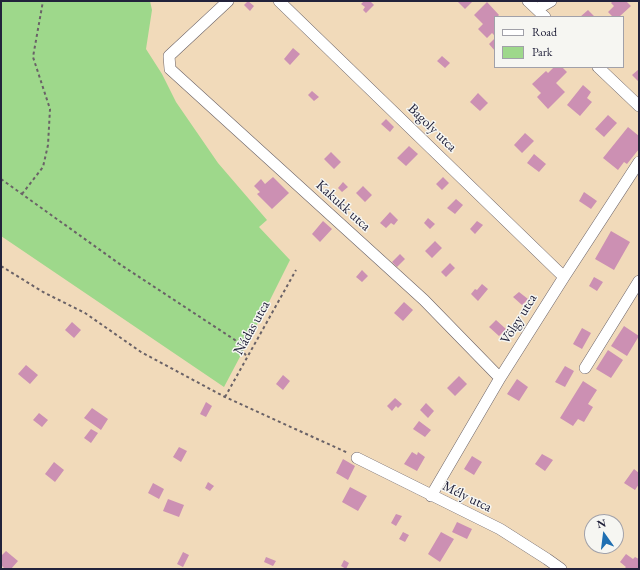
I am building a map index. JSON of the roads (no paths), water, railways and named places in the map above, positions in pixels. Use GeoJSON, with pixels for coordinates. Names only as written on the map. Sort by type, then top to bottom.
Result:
{"type":"FeatureCollection","features":[{"type":"Feature","properties":{"kind":"street","name":"Kakukk utca"},"geometry":{"type":"LineString","coordinates":[[228,1],[169,56],[170,69],[424,300],[500,378]]}},
{"type":"Feature","properties":{"kind":"street","name":"Bagoly utca"},"geometry":{"type":"LineString","coordinates":[[279,1],[564,277]]}},
{"type":"Feature","properties":{"kind":"street"},"geometry":{"type":"LineString","coordinates":[[528,1],[541,13],[551,1]]}},
{"type":"Feature","properties":{"kind":"street"},"geometry":{"type":"LineString","coordinates":[[599,68],[639,106]]}},
{"type":"Feature","properties":{"kind":"street","name":"Völgy utca"},"geometry":{"type":"LineString","coordinates":[[431,496],[500,378],[639,162]]}},
{"type":"Feature","properties":{"kind":"street"},"geometry":{"type":"LineString","coordinates":[[585,368],[639,281]]}},
{"type":"Feature","properties":{"kind":"street","name":"Mély utca"},"geometry":{"type":"LineString","coordinates":[[357,458],[500,529],[562,569]]}}]}
